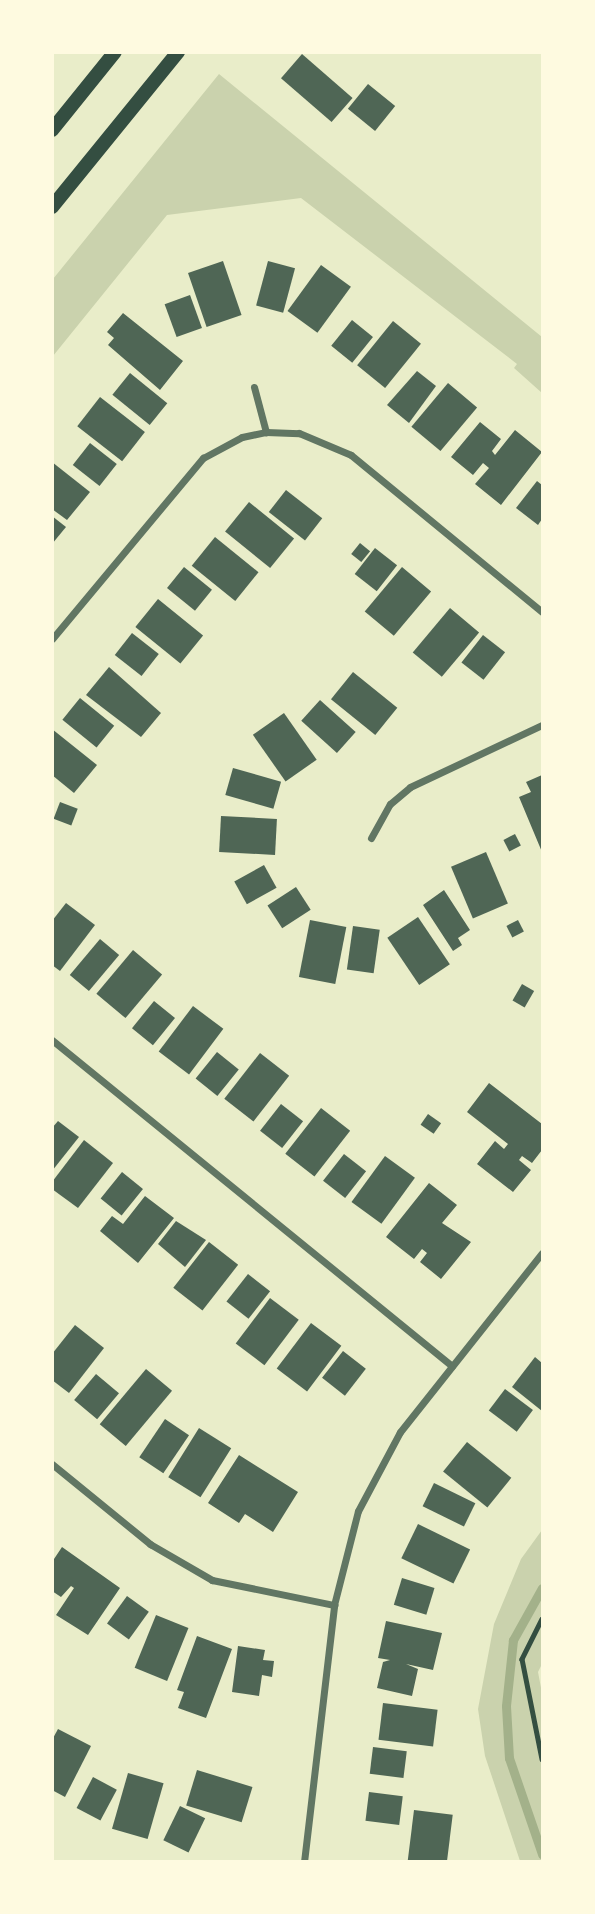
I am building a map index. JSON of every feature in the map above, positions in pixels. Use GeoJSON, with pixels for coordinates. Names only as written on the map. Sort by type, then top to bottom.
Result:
{"type":"FeatureCollection","features":[{"type":"Feature","properties":{"kind":"main road"},"geometry":{"type":"LineString","coordinates":[[52,130],[115,52]]}},
{"type":"Feature","properties":{"kind":"main road"},"geometry":{"type":"LineString","coordinates":[[53,207],[178,52]]}},
{"type":"Feature","properties":{"kind":"street"},"geometry":{"type":"LineString","coordinates":[[254,387],[266,432]]}},
{"type":"Feature","properties":{"kind":"street"},"geometry":{"type":"LineString","coordinates":[[52,639],[202,458],[242,437],[266,432],[299,433],[351,455],[542,612]]}},
{"type":"Feature","properties":{"kind":"street"},"geometry":{"type":"LineString","coordinates":[[371,838],[390,804],[410,787],[542,725]]}},
{"type":"Feature","properties":{"kind":"street"},"geometry":{"type":"LineString","coordinates":[[52,1040],[452,1366]]}},
{"type":"Feature","properties":{"kind":"street"},"geometry":{"type":"LineString","coordinates":[[304,1861],[334,1605],[358,1511],[380,1464],[452,1366],[542,1253]]}},
{"type":"Feature","properties":{"kind":"street"},"geometry":{"type":"LineString","coordinates":[[52,1464],[150,1544],[212,1580],[334,1605]]}},
{"type":"Feature","properties":{"kind":"path"},"geometry":{"type":"LineString","coordinates":[[542,1619],[522,1659],[542,1759]]}},
{"type":"Feature","properties":{"kind":"green space"},"geometry":{"type":"Polygon","coordinates":[[[219,74],[542,337],[542,393],[514,368],[517,364],[301,198],[167,215],[53,356],[53,279],[219,74]]]}},
{"type":"Feature","properties":{"kind":"green space"},"geometry":{"type":"Polygon","coordinates":[[[542,1530],[542,1664],[538,1672],[542,1693],[542,1861],[520,1861],[485,1756],[478,1709],[494,1624],[521,1559],[542,1530]]]}},
{"type":"Feature","properties":{"kind":"building"},"geometry":{"type":"Polygon","coordinates":[[[302,54],[353,98],[332,122],[281,78],[302,54]]]}},
{"type":"Feature","properties":{"kind":"building"},"geometry":{"type":"Polygon","coordinates":[[[368,84],[395,106],[375,131],[348,109],[368,84]]]}},
{"type":"Feature","properties":{"kind":"building"},"geometry":{"type":"Polygon","coordinates":[[[223,261],[242,315],[207,327],[188,273],[223,261]]]}},
{"type":"Feature","properties":{"kind":"building"},"geometry":{"type":"Polygon","coordinates":[[[268,261],[295,268],[283,313],[256,305],[268,261]]]}},
{"type":"Feature","properties":{"kind":"building"},"geometry":{"type":"Polygon","coordinates":[[[321,265],[351,287],[317,333],[287,311],[321,265]]]}},
{"type":"Feature","properties":{"kind":"building"},"geometry":{"type":"Polygon","coordinates":[[[190,295],[202,328],[177,337],[165,304],[190,295]]]}},
{"type":"Feature","properties":{"kind":"building"},"geometry":{"type":"Polygon","coordinates":[[[123,313],[183,361],[160,390],[108,345],[114,338],[107,332],[123,313]]]}},
{"type":"Feature","properties":{"kind":"building"},"geometry":{"type":"Polygon","coordinates":[[[352,320],[373,337],[352,363],[331,346],[352,320]]]}},
{"type":"Feature","properties":{"kind":"building"},"geometry":{"type":"Polygon","coordinates":[[[393,321],[421,344],[385,388],[357,365],[393,321]]]}},
{"type":"Feature","properties":{"kind":"building"},"geometry":{"type":"Polygon","coordinates":[[[417,371],[436,386],[409,423],[387,405],[417,371]]]}},
{"type":"Feature","properties":{"kind":"building"},"geometry":{"type":"Polygon","coordinates":[[[130,373],[167,403],[150,425],[112,395],[130,373]]]}},
{"type":"Feature","properties":{"kind":"building"},"geometry":{"type":"Polygon","coordinates":[[[448,383],[477,407],[440,451],[411,427],[448,383]]]}},
{"type":"Feature","properties":{"kind":"building"},"geometry":{"type":"Polygon","coordinates":[[[100,397],[145,432],[122,461],[77,426],[100,397]]]}},
{"type":"Feature","properties":{"kind":"building"},"geometry":{"type":"Polygon","coordinates":[[[480,422],[501,439],[492,451],[495,455],[515,430],[542,452],[501,505],[475,484],[489,468],[483,463],[473,475],[451,457],[480,422]]]}},
{"type":"Feature","properties":{"kind":"building"},"geometry":{"type":"Polygon","coordinates":[[[90,443],[117,464],[100,486],[73,465],[90,443]]]}},
{"type":"Feature","properties":{"kind":"building"},"geometry":{"type":"Polygon","coordinates":[[[52,462],[90,492],[67,520],[52,509],[52,462]]]}},
{"type":"Feature","properties":{"kind":"building"},"geometry":{"type":"Polygon","coordinates":[[[537,481],[542,485],[542,519],[538,525],[516,508],[537,481]]]}},
{"type":"Feature","properties":{"kind":"building"},"geometry":{"type":"Polygon","coordinates":[[[286,490],[322,518],[305,540],[269,512],[286,490]]]}},
{"type":"Feature","properties":{"kind":"building"},"geometry":{"type":"Polygon","coordinates":[[[249,502],[294,539],[270,568],[225,532],[249,502]]]}},
{"type":"Feature","properties":{"kind":"building"},"geometry":{"type":"Polygon","coordinates":[[[52,516],[66,527],[52,544],[52,516]]]}},
{"type":"Feature","properties":{"kind":"building"},"geometry":{"type":"Polygon","coordinates":[[[215,537],[259,572],[235,601],[192,566],[215,537]]]}},
{"type":"Feature","properties":{"kind":"building"},"geometry":{"type":"Polygon","coordinates":[[[360,543],[370,551],[361,562],[351,554],[360,543]]]}},
{"type":"Feature","properties":{"kind":"building"},"geometry":{"type":"Polygon","coordinates":[[[375,548],[397,565],[377,591],[355,574],[375,548]]]}},
{"type":"Feature","properties":{"kind":"building"},"geometry":{"type":"Polygon","coordinates":[[[184,567],[212,590],[195,611],[167,588],[184,567]]]}},
{"type":"Feature","properties":{"kind":"building"},"geometry":{"type":"Polygon","coordinates":[[[402,567],[431,591],[394,636],[365,611],[402,567]]]}},
{"type":"Feature","properties":{"kind":"building"},"geometry":{"type":"Polygon","coordinates":[[[158,599],[203,636],[180,663],[135,627],[158,599]]]}},
{"type":"Feature","properties":{"kind":"building"},"geometry":{"type":"Polygon","coordinates":[[[450,608],[479,632],[442,677],[413,652],[450,608]]]}},
{"type":"Feature","properties":{"kind":"building"},"geometry":{"type":"Polygon","coordinates":[[[132,633],[159,654],[142,676],[115,655],[132,633]]]}},
{"type":"Feature","properties":{"kind":"building"},"geometry":{"type":"Polygon","coordinates":[[[483,635],[505,652],[484,680],[461,663],[483,635]]]}},
{"type":"Feature","properties":{"kind":"building"},"geometry":{"type":"Polygon","coordinates":[[[109,667],[161,713],[141,737],[86,695],[109,667]]]}},
{"type":"Feature","properties":{"kind":"building"},"geometry":{"type":"Polygon","coordinates":[[[353,672],[397,708],[375,735],[331,699],[353,672]]]}},
{"type":"Feature","properties":{"kind":"building"},"geometry":{"type":"Polygon","coordinates":[[[80,698],[114,726],[97,747],[62,720],[80,698]]]}},
{"type":"Feature","properties":{"kind":"building"},"geometry":{"type":"Polygon","coordinates":[[[320,700],[356,732],[337,753],[301,721],[320,700]]]}},
{"type":"Feature","properties":{"kind":"building"},"geometry":{"type":"Polygon","coordinates":[[[284,713],[317,760],[286,781],[253,735],[284,713]]]}},
{"type":"Feature","properties":{"kind":"building"},"geometry":{"type":"Polygon","coordinates":[[[52,729],[97,765],[74,793],[52,775],[52,729]]]}},
{"type":"Feature","properties":{"kind":"building"},"geometry":{"type":"Polygon","coordinates":[[[233,768],[281,782],[273,809],[225,795],[233,768]]]}},
{"type":"Feature","properties":{"kind":"building"},"geometry":{"type":"Polygon","coordinates":[[[542,775],[542,852],[519,797],[531,792],[526,782],[542,775]]]}},
{"type":"Feature","properties":{"kind":"building"},"geometry":{"type":"Polygon","coordinates":[[[60,802],[78,809],[71,826],[54,819],[60,802]]]}},
{"type":"Feature","properties":{"kind":"building"},"geometry":{"type":"Polygon","coordinates":[[[221,816],[277,819],[275,855],[219,852],[221,816]]]}},
{"type":"Feature","properties":{"kind":"building"},"geometry":{"type":"Polygon","coordinates":[[[515,834],[521,846],[509,851],[503,840],[515,834]]]}},
{"type":"Feature","properties":{"kind":"building"},"geometry":{"type":"Polygon","coordinates":[[[486,852],[508,904],[473,918],[451,867],[486,852]]]}},
{"type":"Feature","properties":{"kind":"building"},"geometry":{"type":"Polygon","coordinates":[[[264,865],[277,888],[247,904],[234,881],[264,865]]]}},
{"type":"Feature","properties":{"kind":"building"},"geometry":{"type":"Polygon","coordinates":[[[296,887],[311,910],[282,928],[267,906],[296,887]]]}},
{"type":"Feature","properties":{"kind":"building"},"geometry":{"type":"Polygon","coordinates":[[[444,890],[470,930],[458,938],[462,945],[453,951],[423,905],[444,890]]]}},
{"type":"Feature","properties":{"kind":"building"},"geometry":{"type":"Polygon","coordinates":[[[66,903],[95,925],[60,971],[52,965],[52,921],[66,903]]]}},
{"type":"Feature","properties":{"kind":"building"},"geometry":{"type":"Polygon","coordinates":[[[418,917],[450,964],[419,985],[387,938],[418,917]]]}},
{"type":"Feature","properties":{"kind":"building"},"geometry":{"type":"Polygon","coordinates":[[[310,920],[346,927],[335,984],[299,977],[310,920]]]}},
{"type":"Feature","properties":{"kind":"building"},"geometry":{"type":"Polygon","coordinates":[[[518,920],[524,932],[512,937],[506,926],[518,920]]]}},
{"type":"Feature","properties":{"kind":"building"},"geometry":{"type":"Polygon","coordinates":[[[353,926],[380,930],[374,973],[347,970],[353,926]]]}},
{"type":"Feature","properties":{"kind":"building"},"geometry":{"type":"Polygon","coordinates":[[[100,939],[119,955],[89,991],[70,975],[100,939]]]}},
{"type":"Feature","properties":{"kind":"building"},"geometry":{"type":"Polygon","coordinates":[[[133,950],[162,974],[125,1018],[96,994],[133,950]]]}},
{"type":"Feature","properties":{"kind":"building"},"geometry":{"type":"Polygon","coordinates":[[[522,984],[534,991],[525,1007],[512,1000],[522,984]]]}},
{"type":"Feature","properties":{"kind":"building"},"geometry":{"type":"Polygon","coordinates":[[[154,1001],[175,1018],[153,1045],[132,1028],[154,1001]]]}},
{"type":"Feature","properties":{"kind":"building"},"geometry":{"type":"Polygon","coordinates":[[[193,1006],[223,1029],[189,1074],[159,1052],[193,1006]]]}},
{"type":"Feature","properties":{"kind":"building"},"geometry":{"type":"Polygon","coordinates":[[[217,1052],[239,1070],[217,1096],[196,1078],[217,1052]]]}},
{"type":"Feature","properties":{"kind":"building"},"geometry":{"type":"Polygon","coordinates":[[[260,1053],[289,1076],[253,1121],[224,1099],[260,1053]]]}},
{"type":"Feature","properties":{"kind":"building"},"geometry":{"type":"Polygon","coordinates":[[[489,1083],[542,1124],[542,1150],[532,1163],[522,1156],[519,1160],[531,1170],[513,1192],[477,1164],[495,1141],[504,1149],[508,1144],[467,1112],[489,1083]]]}},
{"type":"Feature","properties":{"kind":"building"},"geometry":{"type":"Polygon","coordinates":[[[281,1104],[303,1121],[282,1148],[260,1131],[281,1104]]]}},
{"type":"Feature","properties":{"kind":"building"},"geometry":{"type":"Polygon","coordinates":[[[321,1108],[350,1131],[314,1176],[285,1154],[321,1108]]]}},
{"type":"Feature","properties":{"kind":"building"},"geometry":{"type":"Polygon","coordinates":[[[428,1114],[441,1123],[434,1134],[421,1125],[428,1114]]]}},
{"type":"Feature","properties":{"kind":"building"},"geometry":{"type":"Polygon","coordinates":[[[58,1121],[79,1137],[52,1171],[52,1128],[58,1121]]]}},
{"type":"Feature","properties":{"kind":"building"},"geometry":{"type":"Polygon","coordinates":[[[84,1140],[113,1163],[78,1208],[52,1189],[52,1182],[84,1140]]]}},
{"type":"Feature","properties":{"kind":"building"},"geometry":{"type":"Polygon","coordinates":[[[344,1154],[366,1171],[345,1198],[323,1181],[344,1154]]]}},
{"type":"Feature","properties":{"kind":"building"},"geometry":{"type":"Polygon","coordinates":[[[385,1156],[415,1178],[381,1224],[351,1202],[385,1156]]]}},
{"type":"Feature","properties":{"kind":"building"},"geometry":{"type":"Polygon","coordinates":[[[122,1172],[143,1189],[122,1215],[101,1198],[122,1172]]]}},
{"type":"Feature","properties":{"kind":"building"},"geometry":{"type":"Polygon","coordinates":[[[429,1183],[457,1205],[442,1223],[471,1242],[441,1279],[420,1262],[427,1253],[422,1249],[414,1259],[386,1237],[429,1183]]]}},
{"type":"Feature","properties":{"kind":"building"},"geometry":{"type":"Polygon","coordinates":[[[145,1196],[174,1218],[138,1263],[100,1231],[112,1216],[123,1224],[145,1196]]]}},
{"type":"Feature","properties":{"kind":"building"},"geometry":{"type":"Polygon","coordinates":[[[176,1221],[206,1240],[185,1267],[158,1244],[176,1221]]]}},
{"type":"Feature","properties":{"kind":"building"},"geometry":{"type":"Polygon","coordinates":[[[209,1242],[238,1265],[202,1310],[173,1288],[209,1242]]]}},
{"type":"Feature","properties":{"kind":"building"},"geometry":{"type":"Polygon","coordinates":[[[248,1274],[270,1291],[249,1319],[226,1302],[248,1274]]]}},
{"type":"Feature","properties":{"kind":"building"},"geometry":{"type":"Polygon","coordinates":[[[270,1298],[299,1320],[264,1365],[236,1344],[270,1298]]]}},
{"type":"Feature","properties":{"kind":"building"},"geometry":{"type":"Polygon","coordinates":[[[311,1323],[341,1346],[307,1391],[277,1369],[311,1323]]]}},
{"type":"Feature","properties":{"kind":"building"},"geometry":{"type":"Polygon","coordinates":[[[75,1325],[104,1348],[69,1393],[52,1380],[52,1354],[75,1325]]]}},
{"type":"Feature","properties":{"kind":"building"},"geometry":{"type":"Polygon","coordinates":[[[343,1351],[366,1369],[345,1396],[322,1378],[343,1351]]]}},
{"type":"Feature","properties":{"kind":"building"},"geometry":{"type":"Polygon","coordinates":[[[535,1357],[542,1363],[542,1411],[512,1387],[535,1357]]]}},
{"type":"Feature","properties":{"kind":"building"},"geometry":{"type":"Polygon","coordinates":[[[146,1369],[172,1391],[126,1446],[100,1424],[146,1369]]]}},
{"type":"Feature","properties":{"kind":"building"},"geometry":{"type":"Polygon","coordinates":[[[96,1374],[119,1393],[97,1419],[74,1400],[96,1374]]]}},
{"type":"Feature","properties":{"kind":"building"},"geometry":{"type":"Polygon","coordinates":[[[505,1389],[533,1410],[517,1432],[489,1411],[505,1389]]]}},
{"type":"Feature","properties":{"kind":"building"},"geometry":{"type":"Polygon","coordinates":[[[165,1419],[189,1435],[163,1473],[139,1457],[165,1419]]]}},
{"type":"Feature","properties":{"kind":"building"},"geometry":{"type":"Polygon","coordinates":[[[199,1428],[231,1448],[200,1497],[168,1477],[199,1428]]]}},
{"type":"Feature","properties":{"kind":"building"},"geometry":{"type":"Polygon","coordinates":[[[467,1442],[511,1478],[487,1507],[443,1472],[467,1442]]]}},
{"type":"Feature","properties":{"kind":"building"},"geometry":{"type":"Polygon","coordinates":[[[239,1455],[298,1492],[273,1532],[245,1514],[239,1523],[208,1503],[239,1455]]]}},
{"type":"Feature","properties":{"kind":"building"},"geometry":{"type":"Polygon","coordinates":[[[434,1483],[475,1503],[464,1527],[423,1506],[434,1483]]]}},
{"type":"Feature","properties":{"kind":"building"},"geometry":{"type":"Polygon","coordinates":[[[418,1524],[470,1549],[453,1584],[401,1558],[418,1524]]]}},
{"type":"Feature","properties":{"kind":"building"},"geometry":{"type":"Polygon","coordinates":[[[62,1547],[120,1588],[88,1635],[56,1615],[74,1588],[71,1586],[61,1597],[52,1591],[52,1562],[62,1547]]]}},
{"type":"Feature","properties":{"kind":"building"},"geometry":{"type":"Polygon","coordinates":[[[402,1578],[435,1588],[426,1615],[394,1605],[402,1578]]]}},
{"type":"Feature","properties":{"kind":"building"},"geometry":{"type":"Polygon","coordinates":[[[127,1596],[149,1612],[129,1639],[107,1624],[127,1596]]]}},
{"type":"Feature","properties":{"kind":"building"},"geometry":{"type":"Polygon","coordinates":[[[156,1615],[188,1628],[167,1681],[135,1668],[156,1615]]]}},
{"type":"Feature","properties":{"kind":"building"},"geometry":{"type":"Polygon","coordinates":[[[386,1621],[442,1633],[433,1670],[406,1664],[418,1669],[412,1696],[377,1688],[383,1662],[390,1660],[378,1658],[386,1621]]]}},
{"type":"Feature","properties":{"kind":"building"},"geometry":{"type":"Polygon","coordinates":[[[197,1636],[232,1649],[206,1718],[178,1708],[184,1692],[177,1690],[197,1636]]]}},
{"type":"Feature","properties":{"kind":"building"},"geometry":{"type":"Polygon","coordinates":[[[238,1646],[265,1650],[263,1660],[274,1661],[272,1677],[262,1675],[259,1696],[232,1692],[238,1646]]]}},
{"type":"Feature","properties":{"kind":"building"},"geometry":{"type":"Polygon","coordinates":[[[383,1703],[438,1710],[433,1746],[378,1740],[383,1703]]]}},
{"type":"Feature","properties":{"kind":"building"},"geometry":{"type":"Polygon","coordinates":[[[58,1729],[91,1746],[65,1797],[52,1790],[52,1740],[58,1729]]]}},
{"type":"Feature","properties":{"kind":"building"},"geometry":{"type":"Polygon","coordinates":[[[373,1747],[407,1751],[403,1778],[370,1774],[373,1747]]]}},
{"type":"Feature","properties":{"kind":"building"},"geometry":{"type":"Polygon","coordinates":[[[197,1770],[252,1787],[242,1822],[186,1805],[197,1770]]]}},
{"type":"Feature","properties":{"kind":"building"},"geometry":{"type":"Polygon","coordinates":[[[128,1773],[164,1783],[148,1839],[112,1829],[128,1773]]]}},
{"type":"Feature","properties":{"kind":"building"},"geometry":{"type":"Polygon","coordinates":[[[93,1777],[117,1790],[100,1821],[77,1808],[93,1777]]]}},
{"type":"Feature","properties":{"kind":"building"},"geometry":{"type":"Polygon","coordinates":[[[369,1792],[403,1796],[399,1825],[365,1821],[369,1792]]]}},
{"type":"Feature","properties":{"kind":"building"},"geometry":{"type":"Polygon","coordinates":[[[180,1806],[205,1818],[189,1852],[163,1840],[180,1806]]]}},
{"type":"Feature","properties":{"kind":"building"},"geometry":{"type":"Polygon","coordinates":[[[414,1810],[453,1815],[447,1862],[408,1862],[414,1810]]]}},
{"type":"Feature","properties":{"kind":"waterway"},"geometry":{"type":"LineString","coordinates":[[542,1588],[513,1640],[506,1706],[509,1758],[542,1854]]}}]}
